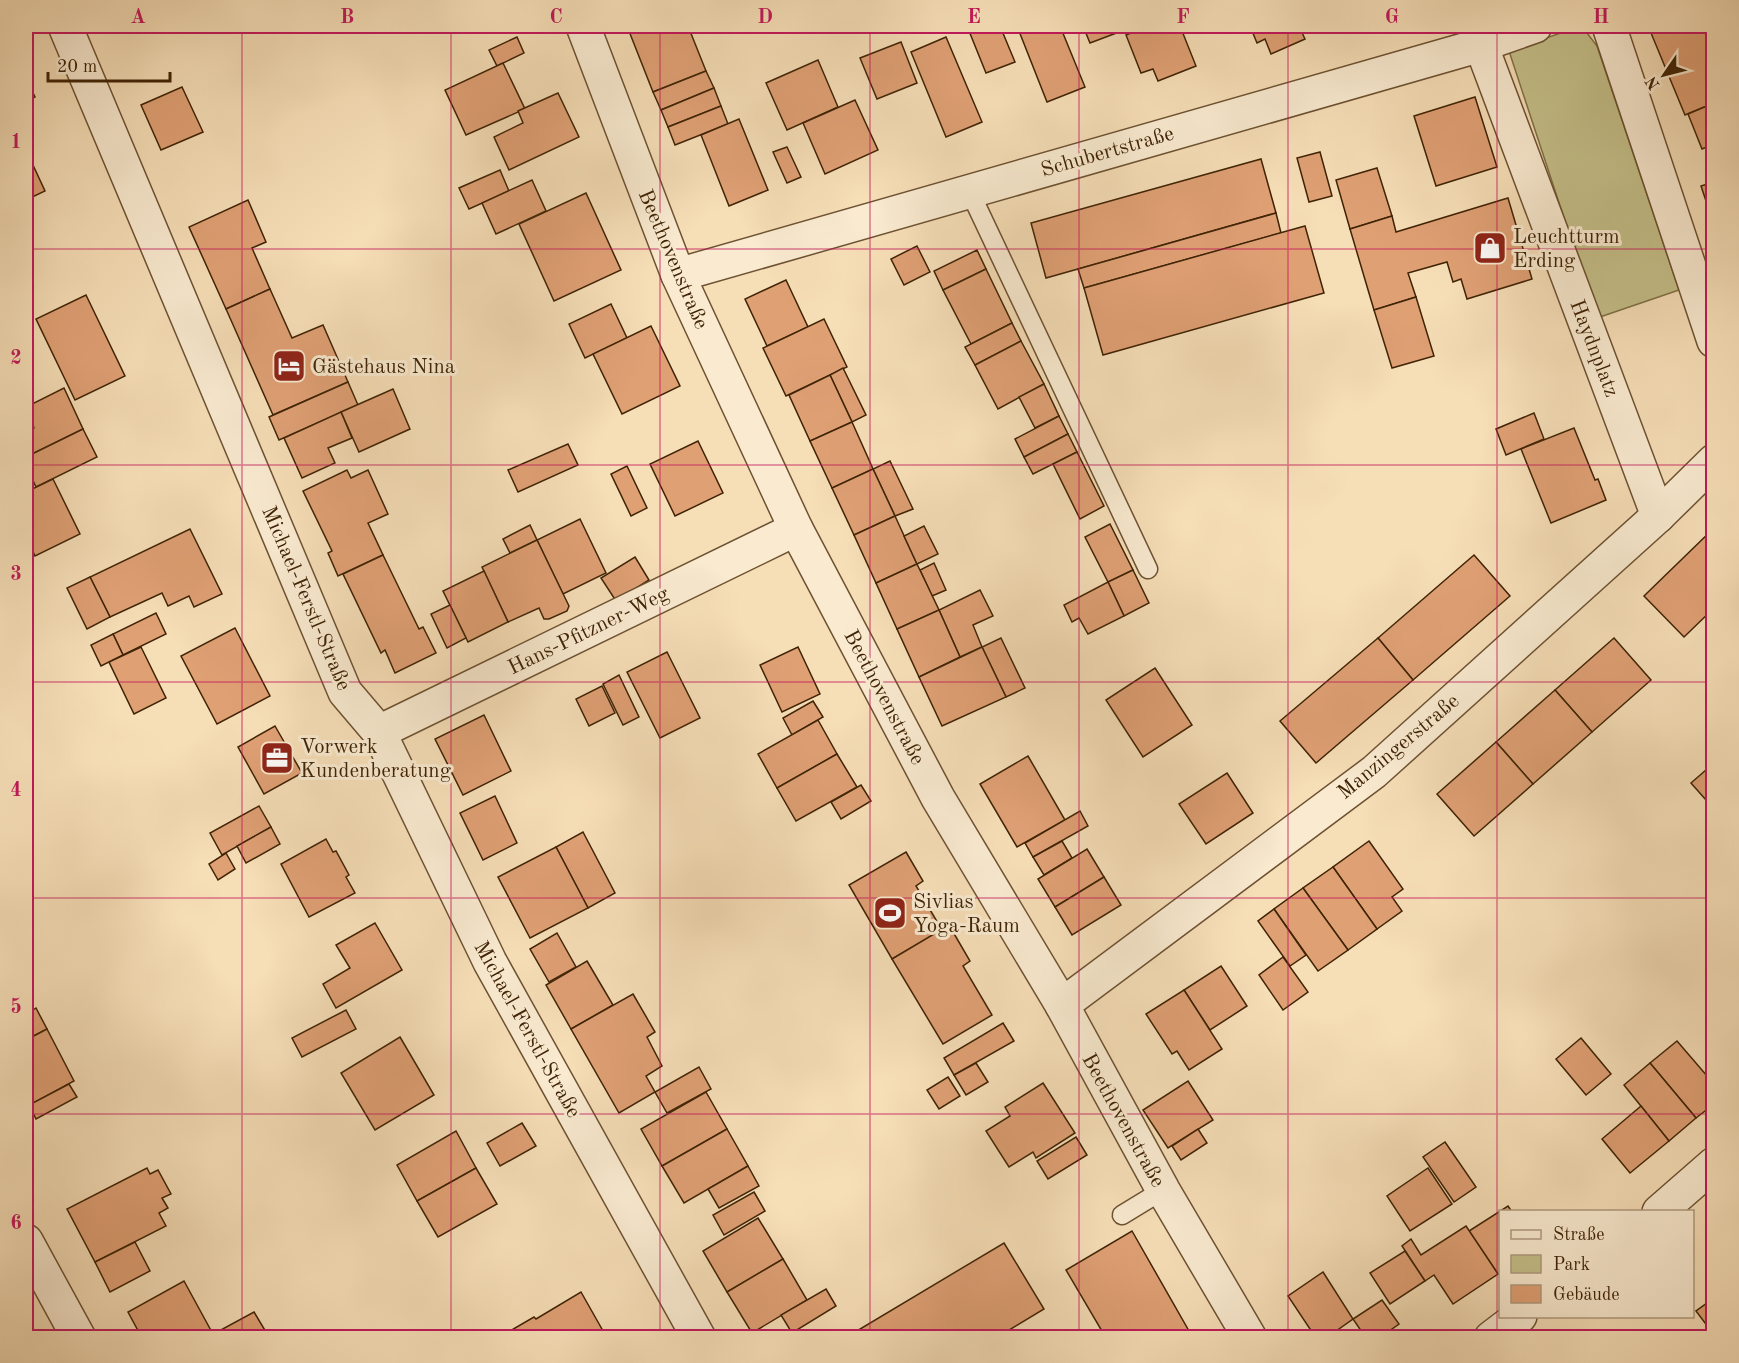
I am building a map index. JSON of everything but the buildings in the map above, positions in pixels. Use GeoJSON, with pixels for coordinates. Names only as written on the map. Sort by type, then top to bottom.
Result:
{"type":"FeatureCollection","features":[{"type":"Feature","properties":{"kind":"street","name":"Michael-Ferstl-Straße"},"geometry":{"type":"LineString","coordinates":[[65,26],[345,692],[379,732],[489,962],[699,1338]]}},
{"type":"Feature","properties":{"kind":"street","name":"Beethovenstraße"},"geometry":{"type":"LineString","coordinates":[[583,26],[678,275],[796,529],[938,798],[1062,1005],[1163,1190],[1250,1338]]}},
{"type":"Feature","properties":{"kind":"street","name":"Schubertstraße"},"geometry":{"type":"LineString","coordinates":[[678,275],[1481,45],[1535,26]]}},
{"type":"Feature","properties":{"kind":"street"},"geometry":{"type":"LineString","coordinates":[[1609,26],[1713,341]]}},
{"type":"Feature","properties":{"kind":"street","name":"Haydnplatz"},"geometry":{"type":"LineString","coordinates":[[1481,45],[1658,516]]}},
{"type":"Feature","properties":{"kind":"street","name":"Manzingerstraße"},"geometry":{"type":"LineString","coordinates":[[1062,1005],[1374,772],[1658,516],[1713,460]]}},
{"type":"Feature","properties":{"kind":"street","name":"Hans-Pfitzner-Weg"},"geometry":{"type":"LineString","coordinates":[[379,732],[796,529]]}},
{"type":"Feature","properties":{"kind":"street"},"geometry":{"type":"LineString","coordinates":[[1661,1210],[1713,1164]]}},
{"type":"Feature","properties":{"kind":"street"},"geometry":{"type":"LineString","coordinates":[[26,1241],[79,1338]]}},
{"type":"Feature","properties":{"kind":"street"},"geometry":{"type":"LineString","coordinates":[[1491,1338],[1519,1318]]}},
{"type":"Feature","properties":{"kind":"lane"},"geometry":{"type":"LineString","coordinates":[[969,190],[1148,569]]}},
{"type":"Feature","properties":{"kind":"lane"},"geometry":{"type":"LineString","coordinates":[[1122,1215],[1163,1190]]}},
{"type":"Feature","properties":{"kind":"green space"},"geometry":{"type":"Polygon","coordinates":[[[1572,29],[1587,33],[1597,46],[1679,290],[1597,318],[1509,51],[1572,29]]]}},
{"type":"Feature","properties":{"kind":"place","name":"Leuchtturm Erding"},"geometry":{"type":"Point","coordinates":[1490,248]}},
{"type":"Feature","properties":{"kind":"place","name":"Gästehaus Nina"},"geometry":{"type":"Point","coordinates":[289,366]}},
{"type":"Feature","properties":{"kind":"place","name":"Vorwerk Kundenberatung"},"geometry":{"type":"Point","coordinates":[277,758]}},
{"type":"Feature","properties":{"kind":"place","name":"Sivlias Yoga-Raum"},"geometry":{"type":"Point","coordinates":[890,913]}}]}
